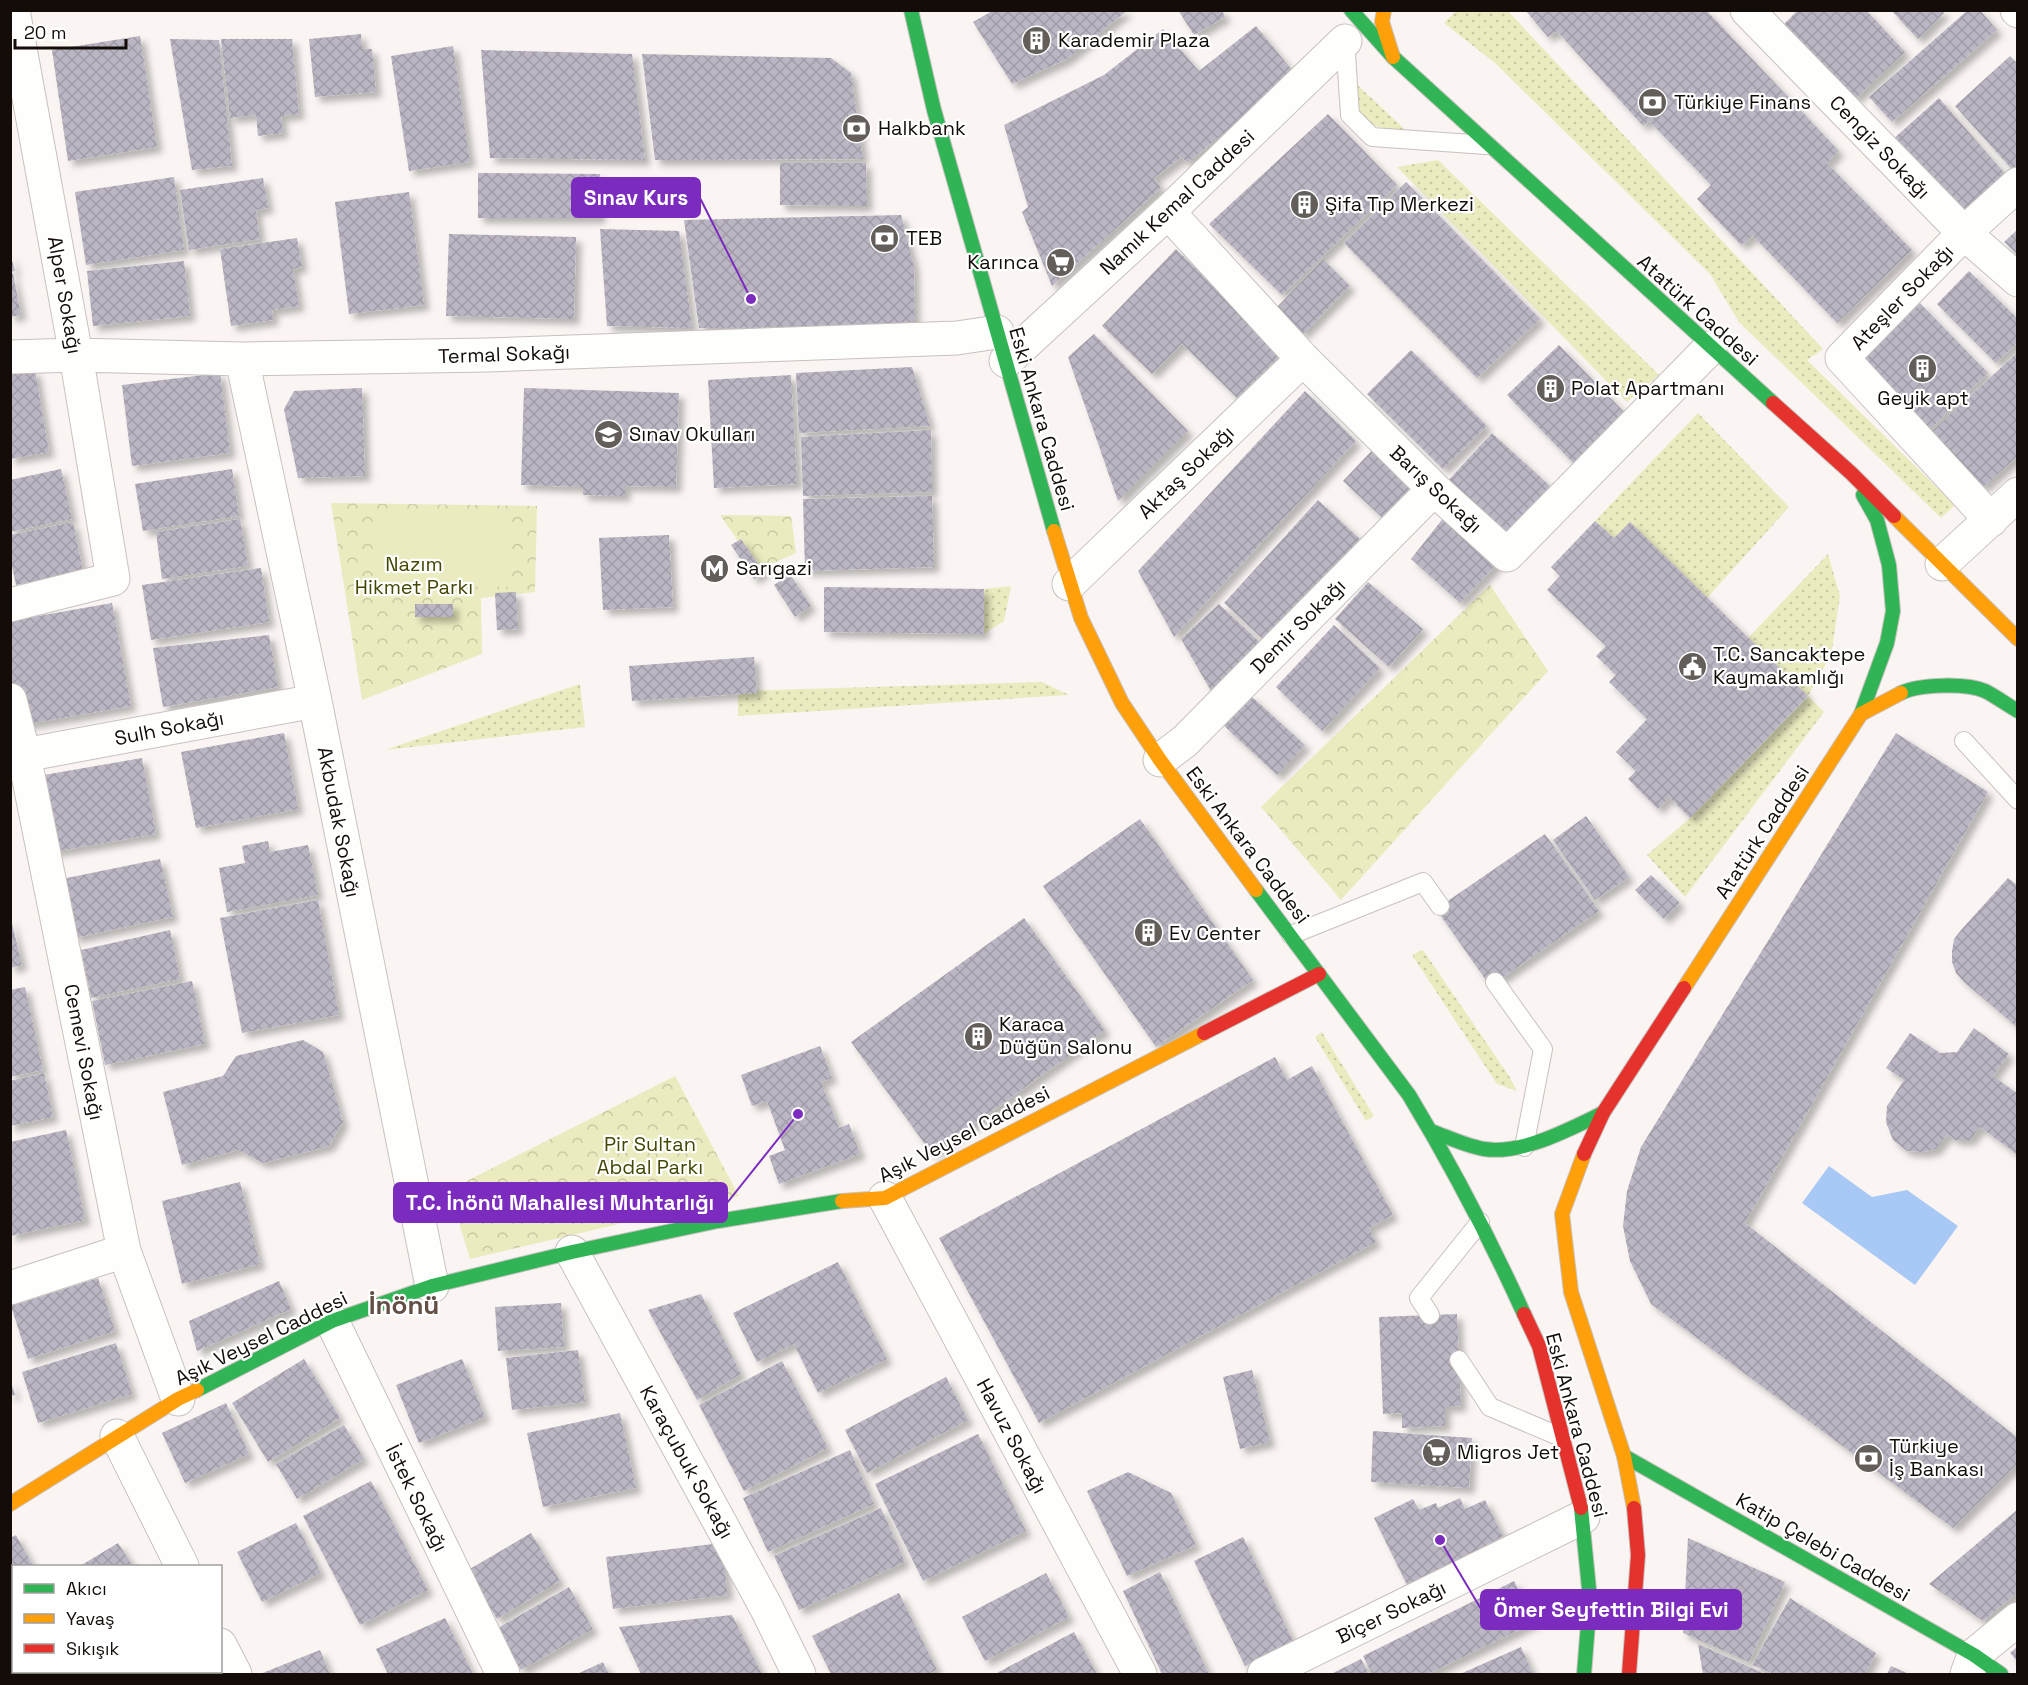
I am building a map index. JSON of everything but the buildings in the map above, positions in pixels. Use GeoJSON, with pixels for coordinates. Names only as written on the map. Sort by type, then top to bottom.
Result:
{"type":"FeatureCollection","features":[{"type":"Feature","properties":{"kind":"main road","name":"Eski Ankara Caddesi"},"geometry":{"type":"LineString","coordinates":[[911,10],[934,110],[1080,618],[1122,703],[1160,759],[1409,1095],[1480,1222],[1539,1346],[1583,1517],[1590,1599],[1584,1674]]}},
{"type":"Feature","properties":{"kind":"main road"},"geometry":{"type":"LineString","coordinates":[[1384,10],[1382,22],[1393,57]]}},
{"type":"Feature","properties":{"kind":"main road","name":"Atatürk Caddesi"},"geometry":{"type":"LineString","coordinates":[[1346,21],[1393,57],[1710,348],[1851,473],[2018,639]]}},
{"type":"Feature","properties":{"kind":"main road"},"geometry":{"type":"LineString","coordinates":[[1851,473],[1877,520],[1889,565],[1893,611],[1887,644],[1861,714]]}},
{"type":"Feature","properties":{"kind":"main road","name":"Atatürk Caddesi"},"geometry":{"type":"LineString","coordinates":[[1603,1113],[1861,714],[1907,690],[1946,685],[1983,690],[2018,711]]}},
{"type":"Feature","properties":{"kind":"main road","name":"Aşık Veysel Caddesi"},"geometry":{"type":"LineString","coordinates":[[10,1504],[178,1399],[332,1321],[432,1286],[573,1251],[780,1210],[830,1202],[885,1198],[1319,974]]}},
{"type":"Feature","properties":{"kind":"main road","name":"Eski Ankara Caddesi"},"geometry":{"type":"LineString","coordinates":[[1603,1113],[1581,1161],[1562,1214],[1571,1292],[1624,1456],[1633,1500],[1638,1555],[1629,1674]]}},
{"type":"Feature","properties":{"kind":"main road"},"geometry":{"type":"LineString","coordinates":[[1431,1131],[1485,1149],[1524,1147],[1562,1133],[1603,1113]]}},
{"type":"Feature","properties":{"kind":"main road","name":"Katip Çelebi Caddesi"},"geometry":{"type":"LineString","coordinates":[[1624,1456],[1971,1665],[2001,1674]]}},
{"type":"Feature","properties":{"kind":"street","name":"Alper Sokağı"},"geometry":{"type":"LineString","coordinates":[[10,605],[113,579],[76,355],[13,10]]}},
{"type":"Feature","properties":{"kind":"street","name":"Cengiz Sokağı"},"geometry":{"type":"LineString","coordinates":[[1747,10],[1964,233],[2018,280]]}},
{"type":"Feature","properties":{"kind":"street","name":"Namık Kemal Caddesi"},"geometry":{"type":"LineString","coordinates":[[1001,347],[1168,212],[1346,21]]}},
{"type":"Feature","properties":{"kind":"street","name":"Ateşler Sokağı"},"geometry":{"type":"LineString","coordinates":[[1990,520],[1842,358],[1964,233],[2018,184]]}},
{"type":"Feature","properties":{"kind":"street","name":"Barış Sokağı"},"geometry":{"type":"LineString","coordinates":[[1168,212],[1303,359],[1434,489],[1507,555],[1710,348]]}},
{"type":"Feature","properties":{"kind":"street","name":"Termal Sokağı"},"geometry":{"type":"LineString","coordinates":[[10,357],[76,355],[242,359],[494,355],[957,338],[1001,347]]}},
{"type":"Feature","properties":{"kind":"street","name":"Akbudak Sokağı"},"geometry":{"type":"LineString","coordinates":[[242,359],[315,701],[432,1286]]}},
{"type":"Feature","properties":{"kind":"street","name":"Aktaş Sokağı"},"geometry":{"type":"LineString","coordinates":[[1069,584],[1303,359]]}},
{"type":"Feature","properties":{"kind":"street","name":"Demir Sokağı"},"geometry":{"type":"LineString","coordinates":[[1160,759],[1185,741],[1434,489]]}},
{"type":"Feature","properties":{"kind":"street"},"geometry":{"type":"LineString","coordinates":[[1942,564],[2018,494]]}},
{"type":"Feature","properties":{"kind":"street","name":"Cemevi Sokağı"},"geometry":{"type":"LineString","coordinates":[[10,700],[24,755],[124,1251],[178,1399]]}},
{"type":"Feature","properties":{"kind":"street","name":"Sulh Sokağı"},"geometry":{"type":"LineString","coordinates":[[24,755],[315,701]]}},
{"type":"Feature","properties":{"kind":"street","name":"Havuz Sokağı"},"geometry":{"type":"LineString","coordinates":[[885,1198],[1140,1674]]}},
{"type":"Feature","properties":{"kind":"street"},"geometry":{"type":"LineString","coordinates":[[10,1288],[124,1251]]}},
{"type":"Feature","properties":{"kind":"street","name":"Karaçubuk Sokağı"},"geometry":{"type":"LineString","coordinates":[[573,1251],[766,1607],[799,1674]]}},
{"type":"Feature","properties":{"kind":"street","name":"İstek Sokağı"},"geometry":{"type":"LineString","coordinates":[[332,1321],[503,1674]]}},
{"type":"Feature","properties":{"kind":"street"},"geometry":{"type":"LineString","coordinates":[[117,1436],[182,1565]]}},
{"type":"Feature","properties":{"kind":"street","name":"Biçer Sokağı"},"geometry":{"type":"LineString","coordinates":[[1264,1674],[1583,1517]]}},
{"type":"Feature","properties":{"kind":"street"},"geometry":{"type":"LineString","coordinates":[[1971,1665],[2018,1619]]}},
{"type":"Feature","properties":{"kind":"street"},"geometry":{"type":"LineString","coordinates":[[222,1649],[235,1674]]}},
{"type":"Feature","properties":{"kind":"lane"},"geometry":{"type":"LineString","coordinates":[[1346,21],[1350,115],[1372,137],[1491,146]]}},
{"type":"Feature","properties":{"kind":"lane"},"geometry":{"type":"LineString","coordinates":[[1964,741],[2018,800]]}},
{"type":"Feature","properties":{"kind":"lane"},"geometry":{"type":"LineString","coordinates":[[1292,935],[1423,882],[1440,906]]}},
{"type":"Feature","properties":{"kind":"lane"},"geometry":{"type":"LineString","coordinates":[[1495,982],[1543,1049],[1524,1147]]}},
{"type":"Feature","properties":{"kind":"lane"},"geometry":{"type":"LineString","coordinates":[[1430,1315],[1419,1298],[1480,1222]]}},
{"type":"Feature","properties":{"kind":"lane"},"geometry":{"type":"LineString","coordinates":[[1459,1360],[1490,1407],[1563,1438]]}},
{"type":"Feature","properties":{"kind":"green space"},"geometry":{"type":"Polygon","coordinates":[[[1456,11],[1508,11],[1823,349],[1807,360],[1955,505],[1941,518],[1739,322],[1710,274],[1495,63],[1444,23],[1456,11]]]}},
{"type":"Feature","properties":{"kind":"green space"},"geometry":{"type":"Polygon","coordinates":[[[1352,80],[1410,134],[1363,123],[1352,80]]]}},
{"type":"Feature","properties":{"kind":"green space"},"geometry":{"type":"Polygon","coordinates":[[[1438,160],[1659,375],[1627,402],[1397,167],[1438,160]]]}},
{"type":"Feature","properties":{"kind":"green space"},"geometry":{"type":"Polygon","coordinates":[[[1698,413],[1789,507],[1707,598],[1630,523],[1614,538],[1595,521],[1698,413]]]}},
{"type":"Feature","properties":{"kind":"green space","name":"Nazım Hikmet Parkı"},"geometry":{"type":"Polygon","coordinates":[[[331,503],[537,506],[535,592],[481,598],[482,654],[362,700],[331,503]]]}},
{"type":"Feature","properties":{"kind":"green space"},"geometry":{"type":"Polygon","coordinates":[[[377,515],[512,517],[512,587],[377,586],[377,515]]]}},
{"type":"Feature","properties":{"kind":"green space"},"geometry":{"type":"Polygon","coordinates":[[[720,515],[791,516],[796,553],[758,570],[720,515]]]}},
{"type":"Feature","properties":{"kind":"green space"},"geometry":{"type":"Polygon","coordinates":[[[1828,554],[1840,596],[1831,655],[1808,696],[1824,712],[1685,897],[1647,855],[1690,818],[1808,697],[1748,638],[1828,554]]]}},
{"type":"Feature","properties":{"kind":"green space"},"geometry":{"type":"Polygon","coordinates":[[[1490,585],[1548,671],[1341,900],[1261,807],[1490,585]]]}},
{"type":"Feature","properties":{"kind":"green space"},"geometry":{"type":"Polygon","coordinates":[[[1011,586],[1004,621],[984,634],[984,589],[1011,586]]]}},
{"type":"Feature","properties":{"kind":"green space"},"geometry":{"type":"Polygon","coordinates":[[[1042,682],[1069,695],[738,716],[738,691],[1042,682]]]}},
{"type":"Feature","properties":{"kind":"green space"},"geometry":{"type":"Polygon","coordinates":[[[580,684],[585,727],[385,750],[580,684]]]}},
{"type":"Feature","properties":{"kind":"green space"},"geometry":{"type":"Polygon","coordinates":[[[1423,950],[1517,1091],[1497,1084],[1412,955],[1423,950]]]}},
{"type":"Feature","properties":{"kind":"green space"},"geometry":{"type":"Polygon","coordinates":[[[1322,1032],[1374,1116],[1366,1121],[1315,1037],[1322,1032]]]}},
{"type":"Feature","properties":{"kind":"green space","name":"Pir Sultan Abdal Parkı"},"geometry":{"type":"Polygon","coordinates":[[[675,1076],[739,1196],[470,1259],[449,1190],[675,1076]]]}},
{"type":"Feature","properties":{"kind":"water"},"geometry":{"type":"Polygon","coordinates":[[[1829,1166],[1872,1197],[1907,1190],[1958,1226],[1915,1285],[1802,1203],[1829,1166]]]}},
{"type":"Feature","properties":{"kind":"traffic: fast"},"geometry":{"type":"LineString","coordinates":[[911,10],[934,110],[1054,531]]}},
{"type":"Feature","properties":{"kind":"traffic: fast"},"geometry":{"type":"LineString","coordinates":[[1351,10],[1393,57],[1773,403]]}},
{"type":"Feature","properties":{"kind":"traffic: fast"},"geometry":{"type":"LineString","coordinates":[[1861,714],[1887,643],[1893,611],[1889,565],[1877,520],[1863,495]]}},
{"type":"Feature","properties":{"kind":"traffic: fast"},"geometry":{"type":"LineString","coordinates":[[1901,693],[1931,686],[1977,688],[2018,711]]}},
{"type":"Feature","properties":{"kind":"traffic: fast"},"geometry":{"type":"LineString","coordinates":[[1256,890],[1409,1095],[1470,1203],[1524,1314]]}},
{"type":"Feature","properties":{"kind":"traffic: fast"},"geometry":{"type":"LineString","coordinates":[[1431,1131],[1471,1146],[1499,1150],[1545,1139],[1603,1113]]}},
{"type":"Feature","properties":{"kind":"traffic: fast"},"geometry":{"type":"LineString","coordinates":[[197,1390],[332,1321],[432,1286],[572,1252],[718,1221],[842,1201]]}},
{"type":"Feature","properties":{"kind":"traffic: fast"},"geometry":{"type":"LineString","coordinates":[[1624,1456],[1974,1655],[2001,1674]]}},
{"type":"Feature","properties":{"kind":"traffic: fast"},"geometry":{"type":"LineString","coordinates":[[1581,1508],[1590,1599],[1584,1674]]}},
{"type":"Feature","properties":{"kind":"traffic: slow"},"geometry":{"type":"LineString","coordinates":[[1384,10],[1382,22],[1393,57]]}},
{"type":"Feature","properties":{"kind":"traffic: slow"},"geometry":{"type":"LineString","coordinates":[[1894,516],[2018,639]]}},
{"type":"Feature","properties":{"kind":"traffic: slow"},"geometry":{"type":"LineString","coordinates":[[1054,531],[1081,618],[1122,703],[1160,760],[1256,890]]}},
{"type":"Feature","properties":{"kind":"traffic: slow"},"geometry":{"type":"LineString","coordinates":[[1684,988],[1861,714],[1901,693]]}},
{"type":"Feature","properties":{"kind":"traffic: slow"},"geometry":{"type":"LineString","coordinates":[[842,1201],[885,1198],[1204,1033]]}},
{"type":"Feature","properties":{"kind":"traffic: slow"},"geometry":{"type":"LineString","coordinates":[[1584,1154],[1562,1214],[1571,1292],[1624,1456],[1634,1508]]}},
{"type":"Feature","properties":{"kind":"traffic: slow"},"geometry":{"type":"LineString","coordinates":[[10,1504],[178,1399],[197,1390]]}},
{"type":"Feature","properties":{"kind":"traffic: jam"},"geometry":{"type":"LineString","coordinates":[[1773,403],[1851,473],[1894,516]]}},
{"type":"Feature","properties":{"kind":"traffic: jam"},"geometry":{"type":"LineString","coordinates":[[1204,1033],[1319,974]]}},
{"type":"Feature","properties":{"kind":"traffic: jam"},"geometry":{"type":"LineString","coordinates":[[1584,1154],[1603,1113],[1684,988]]}},
{"type":"Feature","properties":{"kind":"traffic: jam"},"geometry":{"type":"LineString","coordinates":[[1524,1314],[1539,1346],[1581,1508]]}},
{"type":"Feature","properties":{"kind":"traffic: jam"},"geometry":{"type":"LineString","coordinates":[[1629,1674],[1638,1555],[1634,1508]]}},
{"type":"Feature","properties":{"kind":"place","name":"Karademir Plaza"},"geometry":{"type":"Point","coordinates":[1037,40]}},
{"type":"Feature","properties":{"kind":"place","name":"Türkiye Finans"},"geometry":{"type":"Point","coordinates":[1653,102]}},
{"type":"Feature","properties":{"kind":"place","name":"Halkbank"},"geometry":{"type":"Point","coordinates":[857,128]}},
{"type":"Feature","properties":{"kind":"place","name":"Şifa Tıp Merkezi"},"geometry":{"type":"Point","coordinates":[1304,204]}},
{"type":"Feature","properties":{"kind":"place","name":"TEB"},"geometry":{"type":"Point","coordinates":[885,238]}},
{"type":"Feature","properties":{"kind":"place","name":"Karınca"},"geometry":{"type":"Point","coordinates":[1060,262]}},
{"type":"Feature","properties":{"kind":"place","name":"Sınav Kurs"},"geometry":{"type":"Point","coordinates":[751,299]}},
{"type":"Feature","properties":{"kind":"place","name":"Geyik apt"},"geometry":{"type":"Point","coordinates":[1923,368]}},
{"type":"Feature","properties":{"kind":"place","name":"Polat Apartmanı"},"geometry":{"type":"Point","coordinates":[1550,388]}},
{"type":"Feature","properties":{"kind":"place","name":"Sınav Okulları"},"geometry":{"type":"Point","coordinates":[608,434]}},
{"type":"Feature","properties":{"kind":"place","name":"Sarıgazi"},"geometry":{"type":"Point","coordinates":[715,568]}},
{"type":"Feature","properties":{"kind":"place","name":"T.C. Sancaktepe Kaymakamlığı"},"geometry":{"type":"Point","coordinates":[1692,666]}},
{"type":"Feature","properties":{"kind":"place","name":"Ev Center"},"geometry":{"type":"Point","coordinates":[1148,933]}},
{"type":"Feature","properties":{"kind":"place","name":"Karaca Düğün Salonu"},"geometry":{"type":"Point","coordinates":[978,1036]}},
{"type":"Feature","properties":{"kind":"place","name":"T.C. İnönü Mahallesi Muhtarlığı"},"geometry":{"type":"Point","coordinates":[798,1114]}},
{"type":"Feature","properties":{"kind":"place","name":"Migros Jet"},"geometry":{"type":"Point","coordinates":[1436,1452]}},
{"type":"Feature","properties":{"kind":"place","name":"Türkiye İş Bankası"},"geometry":{"type":"Point","coordinates":[1868,1458]}},
{"type":"Feature","properties":{"kind":"place","name":"Ömer Seyfettin Bilgi Evi"},"geometry":{"type":"Point","coordinates":[1440,1540]}},
{"type":"Feature","properties":{"kind":"district","name":"İnönü"},"geometry":{"type":"Point","coordinates":[404,1305]}}]}
